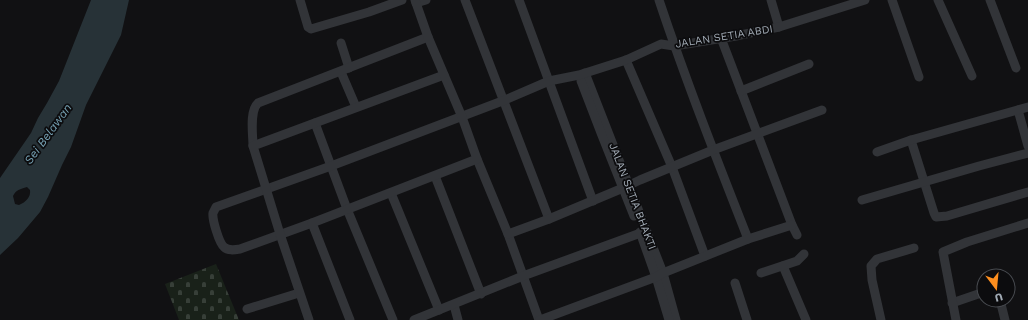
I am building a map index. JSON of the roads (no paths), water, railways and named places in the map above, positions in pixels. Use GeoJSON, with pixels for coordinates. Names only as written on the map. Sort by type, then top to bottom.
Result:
{"type":"FeatureCollection","features":[{"type":"Feature","properties":{"kind":"street"},"geometry":{"type":"LineString","coordinates":[[300,0],[308,27],[311,29],[402,0]]}},
{"type":"Feature","properties":{"kind":"street"},"geometry":{"type":"LineString","coordinates":[[426,0],[415,2],[508,234],[540,320],[660,275],[748,239],[792,225]]}},
{"type":"Feature","properties":{"kind":"street"},"geometry":{"type":"LineString","coordinates":[[465,0],[549,219]]}},
{"type":"Feature","properties":{"kind":"street"},"geometry":{"type":"LineString","coordinates":[[519,0],[593,201]]}},
{"type":"Feature","properties":{"kind":"street"},"geometry":{"type":"LineString","coordinates":[[659,0],[674,46],[748,239]]}},
{"type":"Feature","properties":{"kind":"street"},"geometry":{"type":"LineString","coordinates":[[772,0],[778,27]]}},
{"type":"Feature","properties":{"kind":"street","name":"JALAN SETIA ABDI"},"geometry":{"type":"LineString","coordinates":[[280,234],[240,249],[228,250],[223,247],[220,241],[213,212],[216,208],[462,117],[549,81],[582,74],[626,60],[661,44],[674,46],[778,27],[865,0]]}},
{"type":"Feature","properties":{"kind":"street"},"geometry":{"type":"LineString","coordinates":[[892,0],[919,77]]}},
{"type":"Feature","properties":{"kind":"street"},"geometry":{"type":"LineString","coordinates":[[938,0],[972,76]]}},
{"type":"Feature","properties":{"kind":"street"},"geometry":{"type":"LineString","coordinates":[[990,0],[1016,68]]}},
{"type":"Feature","properties":{"kind":"street"},"geometry":{"type":"LineString","coordinates":[[309,320],[257,162],[253,146],[252,112],[258,103],[428,37]]}},
{"type":"Feature","properties":{"kind":"street"},"geometry":{"type":"LineString","coordinates":[[721,38],[797,235]]}},
{"type":"Feature","properties":{"kind":"street"},"geometry":{"type":"LineString","coordinates":[[341,44],[345,70],[356,107]]}},
{"type":"Feature","properties":{"kind":"street"},"geometry":{"type":"LineString","coordinates":[[626,60],[672,167],[705,256]]}},
{"type":"Feature","properties":{"kind":"street"},"geometry":{"type":"LineString","coordinates":[[741,91],[809,64]]}},
{"type":"Feature","properties":{"kind":"street","name":"JALAN SETIA BHAKTI"},"geometry":{"type":"LineString","coordinates":[[582,74],[660,275],[669,320]]}},
{"type":"Feature","properties":{"kind":"street"},"geometry":{"type":"LineString","coordinates":[[253,146],[444,75]]}},
{"type":"Feature","properties":{"kind":"street"},"geometry":{"type":"LineString","coordinates":[[877,152],[911,140],[1028,107]]}},
{"type":"Feature","properties":{"kind":"street"},"geometry":{"type":"LineString","coordinates":[[508,234],[593,201],[713,150],[758,135],[822,110]]}},
{"type":"Feature","properties":{"kind":"street"},"geometry":{"type":"LineString","coordinates":[[1018,110],[1028,146]]}},
{"type":"Feature","properties":{"kind":"street"},"geometry":{"type":"LineString","coordinates":[[315,123],[347,209],[393,320]]}},
{"type":"Feature","properties":{"kind":"street"},"geometry":{"type":"LineString","coordinates":[[911,140],[936,217],[947,216],[1028,192]]}},
{"type":"Feature","properties":{"kind":"street"},"geometry":{"type":"LineString","coordinates":[[862,200],[924,181],[1028,153]]}},
{"type":"Feature","properties":{"kind":"street"},"geometry":{"type":"LineString","coordinates":[[280,234],[477,159]]}},
{"type":"Feature","properties":{"kind":"street"},"geometry":{"type":"LineString","coordinates":[[435,176],[481,294]]}},
{"type":"Feature","properties":{"kind":"street"},"geometry":{"type":"LineString","coordinates":[[391,193],[439,310]]}},
{"type":"Feature","properties":{"kind":"street"},"geometry":{"type":"LineString","coordinates":[[312,223],[350,320]]}},
{"type":"Feature","properties":{"kind":"street"},"geometry":{"type":"LineString","coordinates":[[956,320],[943,252],[967,242],[1028,223]]}},
{"type":"Feature","properties":{"kind":"street"},"geometry":{"type":"LineString","coordinates":[[414,320],[523,276],[643,231]]}},
{"type":"Feature","properties":{"kind":"street"},"geometry":{"type":"LineString","coordinates":[[882,320],[872,280],[872,264],[877,259],[914,248]]}},
{"type":"Feature","properties":{"kind":"street"},"geometry":{"type":"LineString","coordinates":[[761,273],[797,261],[804,254]]}},
{"type":"Feature","properties":{"kind":"street"},"geometry":{"type":"LineString","coordinates":[[783,266],[806,320]]}},
{"type":"Feature","properties":{"kind":"street"},"geometry":{"type":"LineString","coordinates":[[735,283],[747,320]]}},
{"type":"Feature","properties":{"kind":"street"},"geometry":{"type":"LineString","coordinates":[[248,309],[299,293]]}},
{"type":"Feature","properties":{"kind":"street"},"geometry":{"type":"LineString","coordinates":[[952,303],[976,295]]}},
{"type":"Feature","properties":{"kind":"street"},"geometry":{"type":"LineString","coordinates":[[454,305],[458,320]]}},
{"type":"Feature","properties":{"kind":"street"},"geometry":{"type":"LineString","coordinates":[[1002,308],[1005,320]]}},
{"type":"Feature","properties":{"kind":"water","name":"Sei Belawan"},"geometry":{"type":"Polygon","coordinates":[[[91,0],[129,0],[121,35],[86,105],[71,147],[48,197],[40,212],[18,238],[0,255],[0,178],[31,133],[59,81],[91,0]],[[27,187],[15,192],[13,196],[15,204],[19,205],[26,201],[30,195],[30,190],[27,187]]]}}]}
